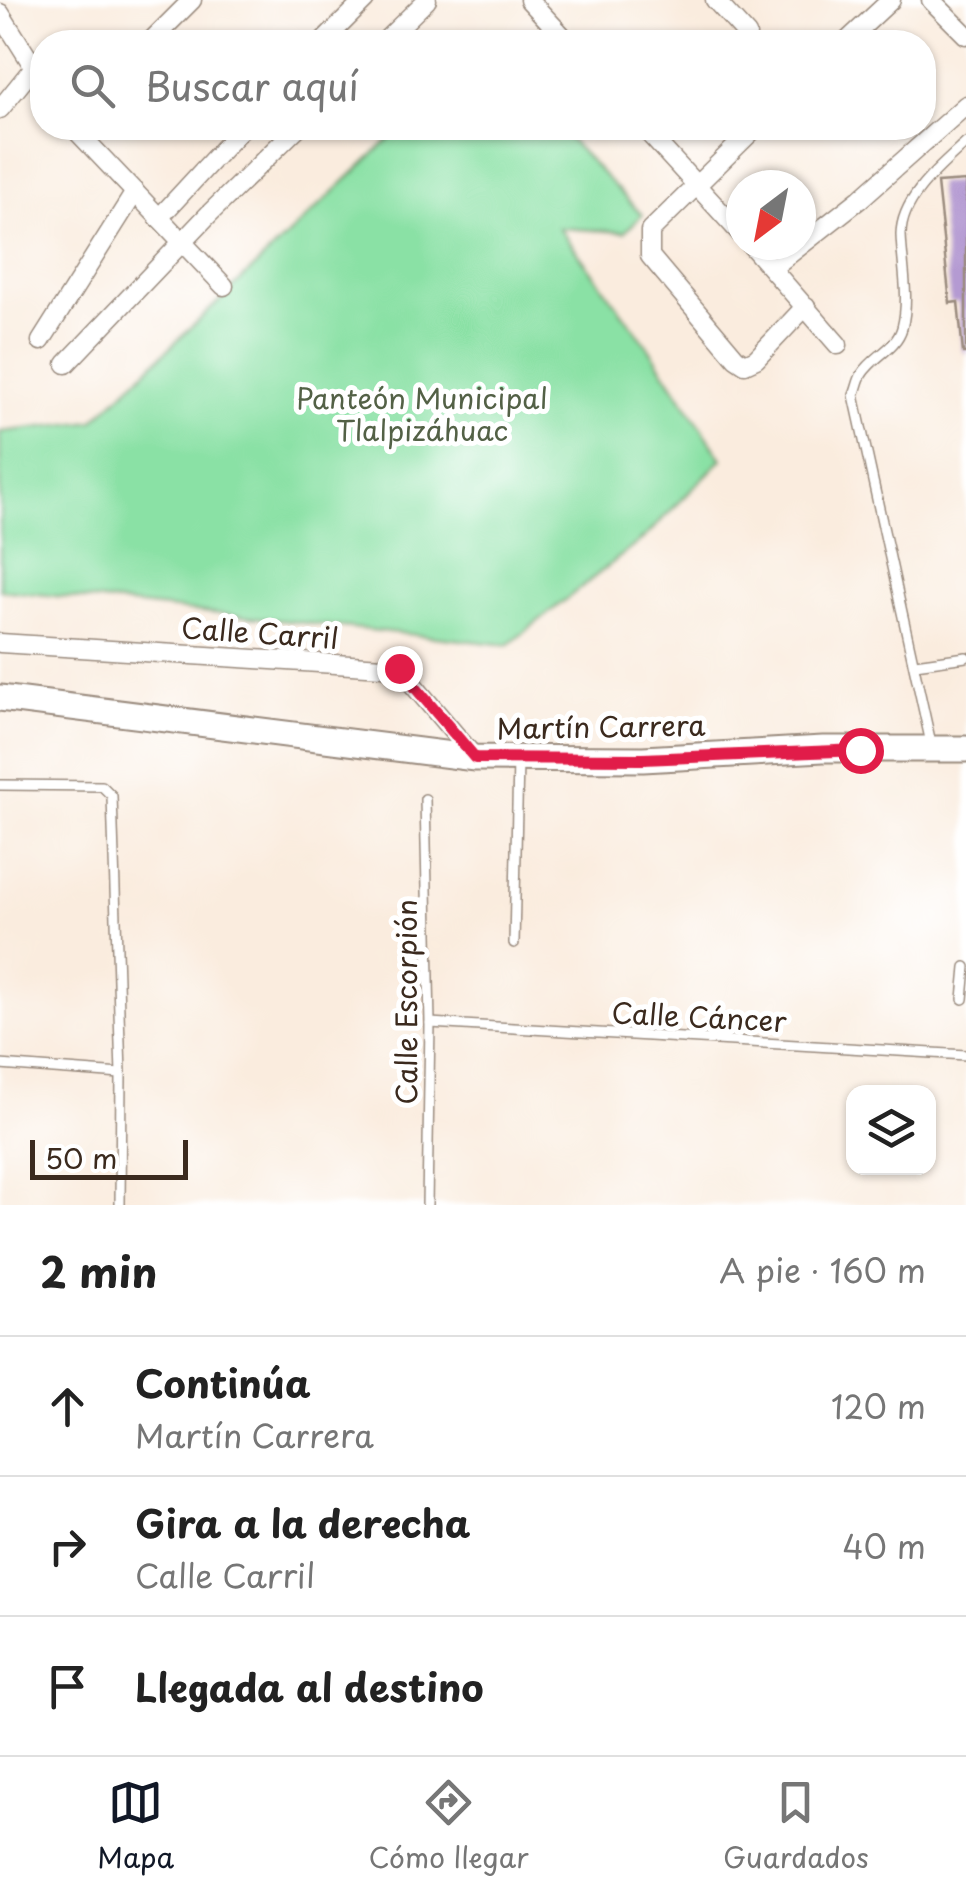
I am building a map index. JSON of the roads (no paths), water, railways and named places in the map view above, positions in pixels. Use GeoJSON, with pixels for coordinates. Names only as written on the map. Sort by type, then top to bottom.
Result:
{"type":"FeatureCollection","features":[{"type":"Feature","properties":{"kind":"main road","name":"Martín Carrera"},"geometry":{"type":"LineString","coordinates":[[0,698],[475,758],[643,759],[823,749],[966,749]]}},
{"type":"Feature","properties":{"kind":"street"},"geometry":{"type":"LineString","coordinates":[[162,30],[192,0]]}},
{"type":"Feature","properties":{"kind":"street"},"geometry":{"type":"LineString","coordinates":[[342,30],[365,0]]}},
{"type":"Feature","properties":{"kind":"street"},"geometry":{"type":"LineString","coordinates":[[530,0],[557,30]]}},
{"type":"Feature","properties":{"kind":"street"},"geometry":{"type":"LineString","coordinates":[[715,0],[742,30]]}},
{"type":"Feature","properties":{"kind":"street"},"geometry":{"type":"LineString","coordinates":[[859,30],[892,0]]}},
{"type":"Feature","properties":{"kind":"street"},"geometry":{"type":"LineString","coordinates":[[931,0],[966,35]]}},
{"type":"Feature","properties":{"kind":"street"},"geometry":{"type":"LineString","coordinates":[[394,30],[418,3]]}},
{"type":"Feature","properties":{"kind":"street"},"geometry":{"type":"LineString","coordinates":[[0,13],[30,61]]}},
{"type":"Feature","properties":{"kind":"street"},"geometry":{"type":"LineString","coordinates":[[0,109],[30,81]]}},
{"type":"Feature","properties":{"kind":"street"},"geometry":{"type":"LineString","coordinates":[[936,132],[966,105]]}},
{"type":"Feature","properties":{"kind":"street"},"geometry":{"type":"LineString","coordinates":[[85,140],[224,286]]}},
{"type":"Feature","properties":{"kind":"street"},"geometry":{"type":"LineString","coordinates":[[159,218],[230,140]]}},
{"type":"Feature","properties":{"kind":"street"},"geometry":{"type":"LineString","coordinates":[[66,364],[285,140]]}},
{"type":"Feature","properties":{"kind":"street"},"geometry":{"type":"LineString","coordinates":[[655,140],[726,218]]}},
{"type":"Feature","properties":{"kind":"street"},"geometry":{"type":"LineString","coordinates":[[742,140],[650,232],[650,256],[745,364],[756,359],[806,306]]}},
{"type":"Feature","properties":{"kind":"street"},"geometry":{"type":"LineString","coordinates":[[772,268],[927,140]]}},
{"type":"Feature","properties":{"kind":"street"},"geometry":{"type":"LineString","coordinates":[[210,160],[238,186]]}},
{"type":"Feature","properties":{"kind":"street"},"geometry":{"type":"LineString","coordinates":[[41,341],[135,192]]}},
{"type":"Feature","properties":{"kind":"street"},"geometry":{"type":"LineString","coordinates":[[765,260],[838,345]]}},
{"type":"Feature","properties":{"kind":"street","name":"Calle Carril"},"geometry":{"type":"LineString","coordinates":[[0,643],[399,668],[475,758]]}},
{"type":"Feature","properties":{"kind":"lane"},"geometry":{"type":"LineString","coordinates":[[933,750],[854,396],[862,374],[891,347],[902,328],[905,281],[901,230],[908,210],[918,191],[966,143]]}},
{"type":"Feature","properties":{"kind":"lane"},"geometry":{"type":"LineString","coordinates":[[914,664],[966,656]]}},
{"type":"Feature","properties":{"kind":"lane"},"geometry":{"type":"LineString","coordinates":[[514,942],[518,758]]}},
{"type":"Feature","properties":{"kind":"lane"},"geometry":{"type":"LineString","coordinates":[[0,785],[102,786],[112,796],[121,1074],[120,1205]]}},
{"type":"Feature","properties":{"kind":"lane","name":"Calle Escorpión"},"geometry":{"type":"LineString","coordinates":[[426,799],[430,1023],[427,1205]]}},
{"type":"Feature","properties":{"kind":"lane"},"geometry":{"type":"LineString","coordinates":[[963,999],[966,966]]}},
{"type":"Feature","properties":{"kind":"lane","name":"Calle Cáncer"},"geometry":{"type":"LineString","coordinates":[[430,1023],[966,1055]]}},
{"type":"Feature","properties":{"kind":"lane"},"geometry":{"type":"LineString","coordinates":[[0,1065],[121,1074]]}},
{"type":"Feature","properties":{"kind":"park label","name":"Panteón Municipal Tlalpizáhuac"},"geometry":{"type":"Point","coordinates":[422,413]}}]}
